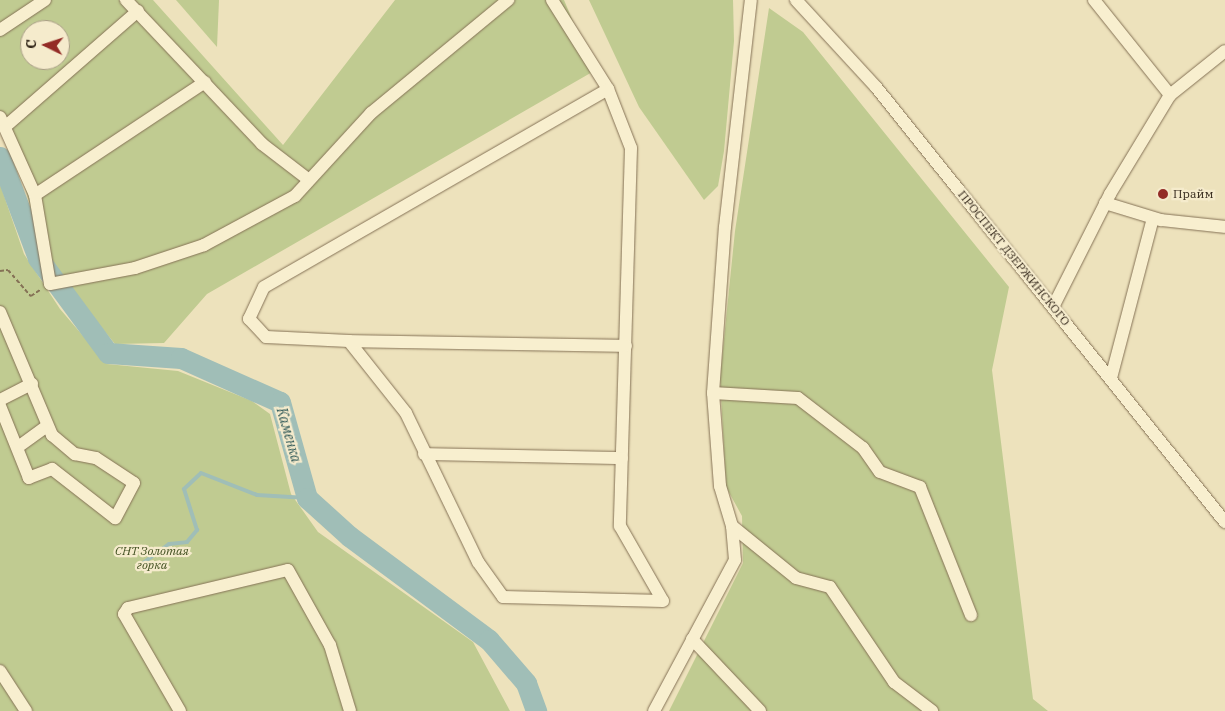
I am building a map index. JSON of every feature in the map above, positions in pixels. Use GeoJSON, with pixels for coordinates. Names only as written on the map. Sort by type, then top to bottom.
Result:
{"type":"FeatureCollection","features":[{"type":"Feature","properties":{"kind":"street"},"geometry":{"type":"LineString","coordinates":[[0,30],[45,0]]}},
{"type":"Feature","properties":{"kind":"street"},"geometry":{"type":"LineString","coordinates":[[126,0],[138,10],[262,144],[309,180]]}},
{"type":"Feature","properties":{"kind":"street"},"geometry":{"type":"LineString","coordinates":[[138,10],[3,122],[35,195],[50,284],[135,268],[204,245],[295,196],[371,113],[508,0]]}},
{"type":"Feature","properties":{"kind":"street"},"geometry":{"type":"LineString","coordinates":[[349,341],[406,413],[424,454],[478,562],[504,597],[663,601],[620,526],[631,148],[608,89],[552,0]]}},
{"type":"Feature","properties":{"kind":"street"},"geometry":{"type":"LineString","coordinates":[[654,711],[734,560],[732,526],[720,486],[713,393],[725,227],[751,0]]}},
{"type":"Feature","properties":{"kind":"street","name":"ПРОСПЕКТ ДЗЕРЖИНСКОГО"},"geometry":{"type":"LineString","coordinates":[[796,0],[876,87],[1225,522]]}},
{"type":"Feature","properties":{"kind":"street"},"geometry":{"type":"LineString","coordinates":[[1094,0],[1170,95]]}},
{"type":"Feature","properties":{"kind":"street"},"geometry":{"type":"LineString","coordinates":[[1053,306],[1105,203],[1170,95],[1225,51]]}},
{"type":"Feature","properties":{"kind":"street"},"geometry":{"type":"LineString","coordinates":[[35,195],[205,82]]}},
{"type":"Feature","properties":{"kind":"street"},"geometry":{"type":"LineString","coordinates":[[608,89],[264,287],[249,318],[266,337],[349,341],[626,346]]}},
{"type":"Feature","properties":{"kind":"street"},"geometry":{"type":"LineString","coordinates":[[1105,203],[1153,218],[1225,227]]}},
{"type":"Feature","properties":{"kind":"street"},"geometry":{"type":"LineString","coordinates":[[1111,378],[1153,218]]}},
{"type":"Feature","properties":{"kind":"street"},"geometry":{"type":"LineString","coordinates":[[0,312],[32,384],[47,426],[75,454],[96,458],[134,483],[115,518],[52,469],[28,478],[18,447],[0,406]]}},
{"type":"Feature","properties":{"kind":"street"},"geometry":{"type":"LineString","coordinates":[[0,400],[32,384]]}},
{"type":"Feature","properties":{"kind":"street"},"geometry":{"type":"LineString","coordinates":[[713,393],[798,398],[864,448],[880,472],[920,487],[971,615]]}},
{"type":"Feature","properties":{"kind":"street"},"geometry":{"type":"LineString","coordinates":[[18,447],[47,426]]}},
{"type":"Feature","properties":{"kind":"street"},"geometry":{"type":"LineString","coordinates":[[424,454],[622,458]]}},
{"type":"Feature","properties":{"kind":"street"},"geometry":{"type":"LineString","coordinates":[[732,526],[796,578],[830,587],[894,682],[932,711]]}},
{"type":"Feature","properties":{"kind":"street"},"geometry":{"type":"LineString","coordinates":[[180,711],[124,614],[128,608],[288,570],[330,645],[350,711]]}},
{"type":"Feature","properties":{"kind":"street"},"geometry":{"type":"LineString","coordinates":[[692,639],[760,711]]}},
{"type":"Feature","properties":{"kind":"street"},"geometry":{"type":"LineString","coordinates":[[0,671],[26,711]]}},
{"type":"Feature","properties":{"kind":"path"},"geometry":{"type":"LineString","coordinates":[[0,271],[8,270],[31,296]]}},
{"type":"Feature","properties":{"kind":"green space"},"geometry":{"type":"Polygon","coordinates":[[[0,0],[153,0],[283,145],[395,0],[564,0],[594,71],[207,294],[164,343],[115,344],[62,279],[40,240],[15,153],[0,127],[0,0]]]}},
{"type":"Feature","properties":{"kind":"green space"},"geometry":{"type":"Polygon","coordinates":[[[176,0],[219,0],[217,47],[176,0]]]}},
{"type":"Feature","properties":{"kind":"green space"},"geometry":{"type":"Polygon","coordinates":[[[589,0],[733,0],[734,41],[724,151],[718,186],[704,200],[639,107],[589,0]]]}},
{"type":"Feature","properties":{"kind":"green space"},"geometry":{"type":"Polygon","coordinates":[[[769,8],[803,32],[1009,287],[992,370],[1033,699],[1048,711],[669,711],[743,563],[742,516],[726,487],[720,378],[735,231],[769,8]]]}},
{"type":"Feature","properties":{"kind":"green space","name":"СНТ Золотая горка"},"geometry":{"type":"Polygon","coordinates":[[[0,184],[24,254],[60,309],[107,364],[178,371],[252,401],[270,414],[291,494],[318,532],[473,642],[510,711],[0,711],[0,184]]]}},
{"type":"Feature","properties":{"kind":"waterway","name":"Каменка"},"geometry":{"type":"LineString","coordinates":[[0,157],[38,258],[108,353],[181,358],[280,402],[307,498],[349,536],[489,640],[526,683],[536,711]]}},
{"type":"Feature","properties":{"kind":"waterway"},"geometry":{"type":"LineString","coordinates":[[143,563],[169,544],[187,542],[197,530],[184,489],[201,473],[257,495],[307,498]]}},
{"type":"Feature","properties":{"kind":"place","name":"Прайм"},"geometry":{"type":"Point","coordinates":[1163,194]}}]}
